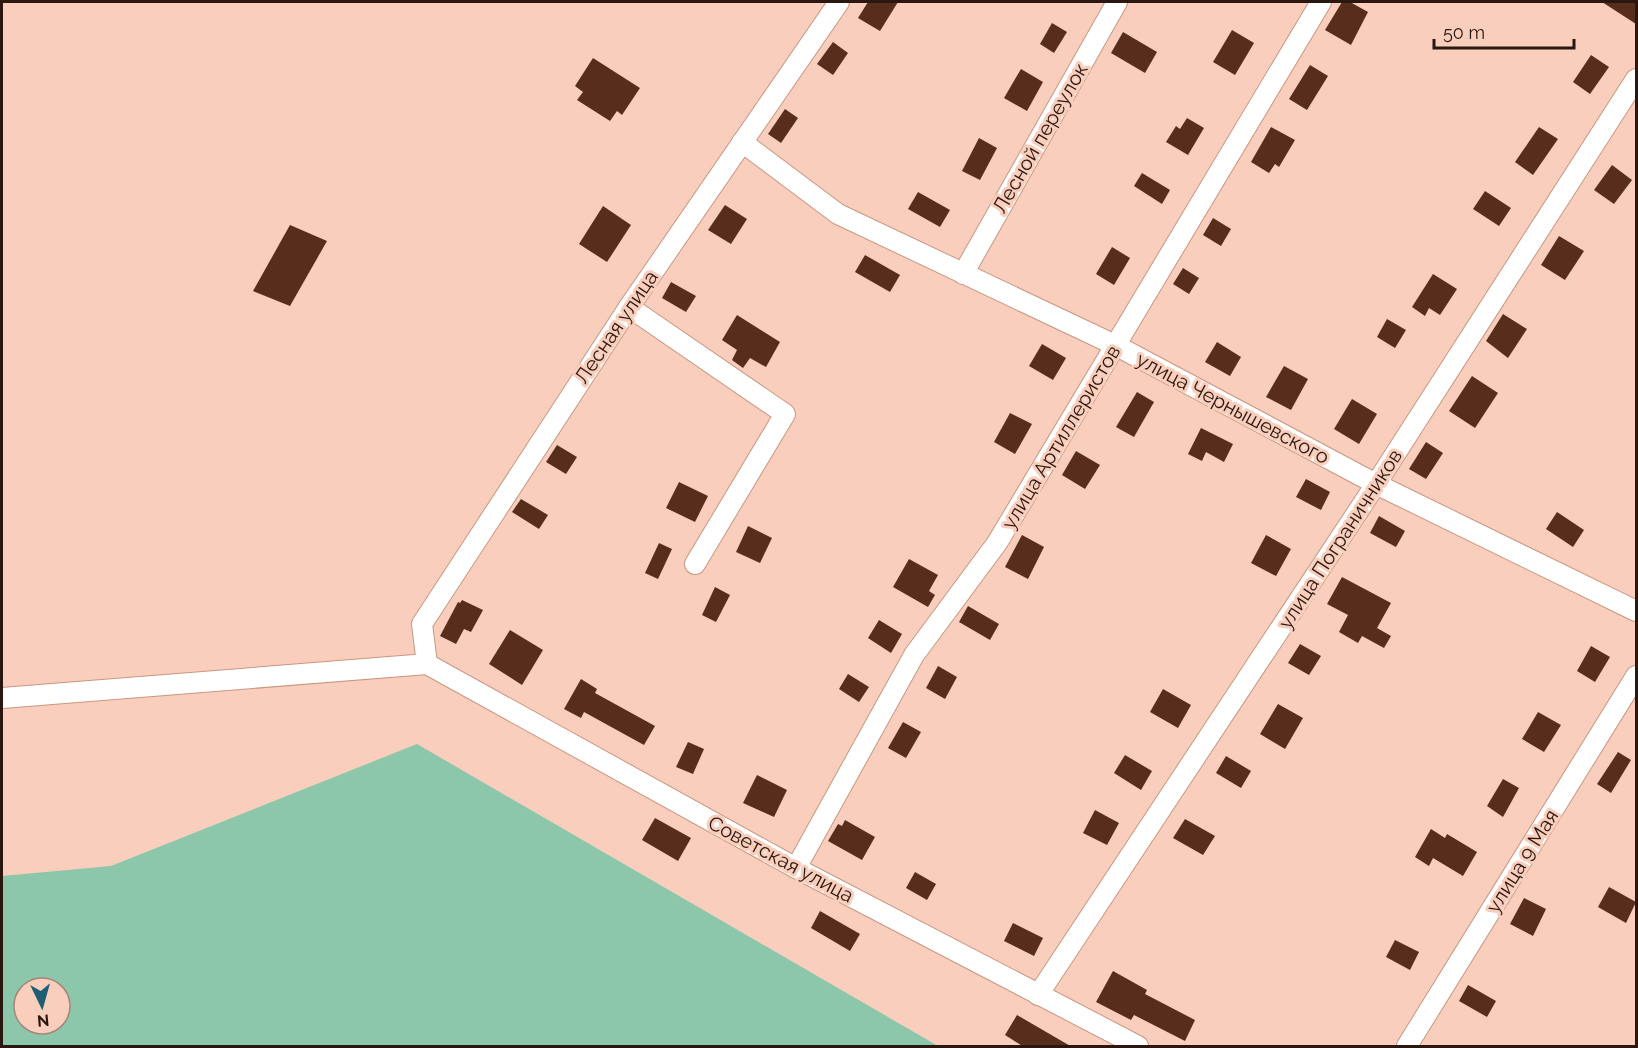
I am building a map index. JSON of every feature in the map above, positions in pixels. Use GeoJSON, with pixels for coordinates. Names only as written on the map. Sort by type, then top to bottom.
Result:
{"type":"FeatureCollection","features":[{"type":"Feature","properties":{"kind":"street","name":"Лесная улица"},"geometry":{"type":"LineString","coordinates":[[427,664],[422,624],[628,307],[838,2]]}},
{"type":"Feature","properties":{"kind":"street","name":"Лесной переулок"},"geometry":{"type":"LineString","coordinates":[[963,274],[1117,2]]}},
{"type":"Feature","properties":{"kind":"street","name":"улица Артиллеристов"},"geometry":{"type":"LineString","coordinates":[[796,868],[914,655],[997,543],[1321,2]]}},
{"type":"Feature","properties":{"kind":"street","name":"улица Пограничников"},"geometry":{"type":"LineString","coordinates":[[1038,995],[1376,484],[1636,79]]}},
{"type":"Feature","properties":{"kind":"street","name":"улица Чернышевского"},"geometry":{"type":"LineString","coordinates":[[742,142],[838,214],[1117,346],[1376,484],[1636,611]]}},
{"type":"Feature","properties":{"kind":"street"},"geometry":{"type":"LineString","coordinates":[[628,307],[785,414],[695,564]]}},
{"type":"Feature","properties":{"kind":"street"},"geometry":{"type":"LineString","coordinates":[[2,698],[427,664]]}},
{"type":"Feature","properties":{"kind":"street","name":"Советская улица"},"geometry":{"type":"LineString","coordinates":[[427,664],[796,868],[1138,1047]]}},
{"type":"Feature","properties":{"kind":"street","name":"улица 9 Мая"},"geometry":{"type":"LineString","coordinates":[[1407,1047],[1636,676]]}},
{"type":"Feature","properties":{"kind":"green space"},"geometry":{"type":"Polygon","coordinates":[[[417,744],[938,1046],[2,1046],[2,876],[111,866],[417,744]]]}},
{"type":"Feature","properties":{"kind":"building"},"geometry":{"type":"Polygon","coordinates":[[[868,2],[898,2],[880,31],[858,18],[868,2]]]}},
{"type":"Feature","properties":{"kind":"building"},"geometry":{"type":"Polygon","coordinates":[[[1342,2],[1350,2],[1368,12],[1351,45],[1325,30],[1342,2]]]}},
{"type":"Feature","properties":{"kind":"building"},"geometry":{"type":"Polygon","coordinates":[[[1602,2],[1636,2],[1636,24],[1602,2]]]}},
{"type":"Feature","properties":{"kind":"building"},"geometry":{"type":"Polygon","coordinates":[[[1052,23],[1067,32],[1054,53],[1040,44],[1052,23]]]}},
{"type":"Feature","properties":{"kind":"building"},"geometry":{"type":"Polygon","coordinates":[[[1232,30],[1254,43],[1235,75],[1213,62],[1232,30]]]}},
{"type":"Feature","properties":{"kind":"building"},"geometry":{"type":"Polygon","coordinates":[[[1123,32],[1157,52],[1145,73],[1111,53],[1123,32]]]}},
{"type":"Feature","properties":{"kind":"building"},"geometry":{"type":"Polygon","coordinates":[[[833,42],[848,53],[833,75],[817,64],[833,42]]]}},
{"type":"Feature","properties":{"kind":"building"},"geometry":{"type":"Polygon","coordinates":[[[1591,55],[1609,67],[1590,94],[1573,82],[1591,55]]]}},
{"type":"Feature","properties":{"kind":"building"},"geometry":{"type":"Polygon","coordinates":[[[593,58],[640,88],[622,115],[617,111],[610,121],[577,100],[583,92],[575,86],[593,58]]]}},
{"type":"Feature","properties":{"kind":"building"},"geometry":{"type":"Polygon","coordinates":[[[1310,65],[1328,76],[1307,110],[1289,99],[1310,65]]]}},
{"type":"Feature","properties":{"kind":"building"},"geometry":{"type":"Polygon","coordinates":[[[1021,69],[1043,82],[1027,111],[1004,98],[1021,69]]]}},
{"type":"Feature","properties":{"kind":"building"},"geometry":{"type":"Polygon","coordinates":[[[785,109],[798,118],[781,143],[768,134],[785,109]]]}},
{"type":"Feature","properties":{"kind":"building"},"geometry":{"type":"Polygon","coordinates":[[[1187,118],[1204,128],[1188,155],[1166,142],[1176,126],[1180,129],[1187,118]]]}},
{"type":"Feature","properties":{"kind":"building"},"geometry":{"type":"Polygon","coordinates":[[[1271,127],[1295,140],[1279,167],[1275,164],[1269,173],[1251,162],[1271,127]]]}},
{"type":"Feature","properties":{"kind":"building"},"geometry":{"type":"Polygon","coordinates":[[[1539,127],[1558,139],[1533,175],[1515,162],[1539,127]]]}},
{"type":"Feature","properties":{"kind":"building"},"geometry":{"type":"Polygon","coordinates":[[[979,138],[997,148],[980,180],[962,171],[979,138]]]}},
{"type":"Feature","properties":{"kind":"building"},"geometry":{"type":"Polygon","coordinates":[[[1612,165],[1632,180],[1614,204],[1594,190],[1612,165]]]}},
{"type":"Feature","properties":{"kind":"building"},"geometry":{"type":"Polygon","coordinates":[[[1142,173],[1170,190],[1162,204],[1134,186],[1142,173]]]}},
{"type":"Feature","properties":{"kind":"building"},"geometry":{"type":"Polygon","coordinates":[[[1485,191],[1511,208],[1499,226],[1473,209],[1485,191]]]}},
{"type":"Feature","properties":{"kind":"building"},"geometry":{"type":"Polygon","coordinates":[[[918,192],[950,210],[940,227],[908,209],[918,192]]]}},
{"type":"Feature","properties":{"kind":"building"},"geometry":{"type":"Polygon","coordinates":[[[725,205],[747,219],[731,244],[708,230],[725,205]]]}},
{"type":"Feature","properties":{"kind":"building"},"geometry":{"type":"Polygon","coordinates":[[[603,206],[631,225],[607,262],[579,244],[603,206]]]}},
{"type":"Feature","properties":{"kind":"building"},"geometry":{"type":"Polygon","coordinates":[[[1213,218],[1231,229],[1221,246],[1203,235],[1213,218]]]}},
{"type":"Feature","properties":{"kind":"building"},"geometry":{"type":"Polygon","coordinates":[[[290,225],[327,241],[290,306],[253,291],[290,225]]]}},
{"type":"Feature","properties":{"kind":"building"},"geometry":{"type":"Polygon","coordinates":[[[1559,236],[1584,251],[1565,280],[1541,265],[1559,236]]]}},
{"type":"Feature","properties":{"kind":"building"},"geometry":{"type":"Polygon","coordinates":[[[1112,247],[1130,258],[1114,285],[1096,274],[1112,247]]]}},
{"type":"Feature","properties":{"kind":"building"},"geometry":{"type":"Polygon","coordinates":[[[865,255],[900,275],[890,292],[855,272],[865,255]]]}},
{"type":"Feature","properties":{"kind":"building"},"geometry":{"type":"Polygon","coordinates":[[[1183,268],[1199,278],[1189,294],[1173,284],[1183,268]]]}},
{"type":"Feature","properties":{"kind":"building"},"geometry":{"type":"Polygon","coordinates":[[[1433,274],[1457,289],[1440,315],[1429,308],[1425,316],[1412,307],[1433,274]]]}},
{"type":"Feature","properties":{"kind":"building"},"geometry":{"type":"Polygon","coordinates":[[[671,282],[696,296],[686,312],[662,298],[671,282]]]}},
{"type":"Feature","properties":{"kind":"building"},"geometry":{"type":"Polygon","coordinates":[[[1503,314],[1527,329],[1508,358],[1486,341],[1503,314]]]}},
{"type":"Feature","properties":{"kind":"building"},"geometry":{"type":"Polygon","coordinates":[[[737,315],[780,342],[766,367],[750,358],[743,368],[732,360],[737,350],[722,340],[737,315]]]}},
{"type":"Feature","properties":{"kind":"building"},"geometry":{"type":"Polygon","coordinates":[[[1387,319],[1406,330],[1395,348],[1377,337],[1387,319]]]}},
{"type":"Feature","properties":{"kind":"building"},"geometry":{"type":"Polygon","coordinates":[[[1217,342],[1241,357],[1230,376],[1205,362],[1217,342]]]}},
{"type":"Feature","properties":{"kind":"building"},"geometry":{"type":"Polygon","coordinates":[[[1042,344],[1066,358],[1053,380],[1029,366],[1042,344]]]}},
{"type":"Feature","properties":{"kind":"building"},"geometry":{"type":"Polygon","coordinates":[[[1284,366],[1308,379],[1291,410],[1266,397],[1284,366]]]}},
{"type":"Feature","properties":{"kind":"building"},"geometry":{"type":"Polygon","coordinates":[[[1472,376],[1498,393],[1475,428],[1449,411],[1472,376]]]}},
{"type":"Feature","properties":{"kind":"building"},"geometry":{"type":"Polygon","coordinates":[[[1137,392],[1154,402],[1134,437],[1116,427],[1137,392]]]}},
{"type":"Feature","properties":{"kind":"building"},"geometry":{"type":"Polygon","coordinates":[[[1352,399],[1377,414],[1359,444],[1334,429],[1352,399]]]}},
{"type":"Feature","properties":{"kind":"building"},"geometry":{"type":"Polygon","coordinates":[[[1010,413],[1032,424],[1015,454],[994,442],[1010,413]]]}},
{"type":"Feature","properties":{"kind":"building"},"geometry":{"type":"Polygon","coordinates":[[[1201,428],[1233,444],[1224,462],[1206,452],[1202,461],[1188,454],[1201,428]]]}},
{"type":"Feature","properties":{"kind":"building"},"geometry":{"type":"Polygon","coordinates":[[[1426,442],[1443,453],[1426,479],[1409,469],[1426,442]]]}},
{"type":"Feature","properties":{"kind":"building"},"geometry":{"type":"Polygon","coordinates":[[[557,445],[577,457],[566,474],[546,462],[557,445]]]}},
{"type":"Feature","properties":{"kind":"building"},"geometry":{"type":"Polygon","coordinates":[[[1076,451],[1100,465],[1085,489],[1062,475],[1076,451]]]}},
{"type":"Feature","properties":{"kind":"building"},"geometry":{"type":"Polygon","coordinates":[[[1306,479],[1330,492],[1321,510],[1296,497],[1306,479]]]}},
{"type":"Feature","properties":{"kind":"building"},"geometry":{"type":"Polygon","coordinates":[[[679,482],[708,496],[695,522],[666,508],[679,482]]]}},
{"type":"Feature","properties":{"kind":"building"},"geometry":{"type":"Polygon","coordinates":[[[521,499],[548,515],[539,529],[512,512],[521,499]]]}},
{"type":"Feature","properties":{"kind":"building"},"geometry":{"type":"Polygon","coordinates":[[[1557,512],[1584,530],[1573,547],[1546,529],[1557,512]]]}},
{"type":"Feature","properties":{"kind":"building"},"geometry":{"type":"Polygon","coordinates":[[[1379,516],[1405,531],[1396,547],[1370,533],[1379,516]]]}},
{"type":"Feature","properties":{"kind":"building"},"geometry":{"type":"Polygon","coordinates":[[[748,526],[772,538],[760,563],[736,552],[748,526]]]}},
{"type":"Feature","properties":{"kind":"building"},"geometry":{"type":"Polygon","coordinates":[[[1022,535],[1044,547],[1028,579],[1005,567],[1022,535]]]}},
{"type":"Feature","properties":{"kind":"building"},"geometry":{"type":"Polygon","coordinates":[[[1266,535],[1291,549],[1276,576],[1251,563],[1266,535]]]}},
{"type":"Feature","properties":{"kind":"building"},"geometry":{"type":"Polygon","coordinates":[[[659,543],[672,549],[658,579],[645,573],[659,543]]]}},
{"type":"Feature","properties":{"kind":"building"},"geometry":{"type":"Polygon","coordinates":[[[909,559],[938,575],[929,591],[935,595],[928,607],[893,587],[909,559]]]}},
{"type":"Feature","properties":{"kind":"building"},"geometry":{"type":"Polygon","coordinates":[[[1342,577],[1391,603],[1377,628],[1391,636],[1384,648],[1362,636],[1358,643],[1339,632],[1348,615],[1327,604],[1342,577]]]}},
{"type":"Feature","properties":{"kind":"building"},"geometry":{"type":"Polygon","coordinates":[[[715,587],[730,595],[716,622],[702,615],[715,587]]]}},
{"type":"Feature","properties":{"kind":"building"},"geometry":{"type":"Polygon","coordinates":[[[462,600],[483,610],[471,632],[464,629],[456,644],[440,636],[458,602],[462,600]]]}},
{"type":"Feature","properties":{"kind":"building"},"geometry":{"type":"Polygon","coordinates":[[[968,606],[999,624],[990,640],[959,622],[968,606]]]}},
{"type":"Feature","properties":{"kind":"building"},"geometry":{"type":"Polygon","coordinates":[[[879,620],[902,634],[891,653],[868,638],[879,620]]]}},
{"type":"Feature","properties":{"kind":"building"},"geometry":{"type":"Polygon","coordinates":[[[510,630],[543,650],[522,685],[489,664],[510,630]]]}},
{"type":"Feature","properties":{"kind":"building"},"geometry":{"type":"Polygon","coordinates":[[[1300,644],[1321,656],[1309,675],[1288,663],[1300,644]]]}},
{"type":"Feature","properties":{"kind":"building"},"geometry":{"type":"Polygon","coordinates":[[[1591,646],[1610,657],[1595,682],[1577,671],[1591,646]]]}},
{"type":"Feature","properties":{"kind":"building"},"geometry":{"type":"Polygon","coordinates":[[[938,666],[957,677],[945,699],[926,688],[938,666]]]}},
{"type":"Feature","properties":{"kind":"building"},"geometry":{"type":"Polygon","coordinates":[[[848,674],[869,687],[859,702],[839,689],[848,674]]]}},
{"type":"Feature","properties":{"kind":"building"},"geometry":{"type":"Polygon","coordinates":[[[581,679],[597,689],[595,693],[655,726],[644,745],[584,712],[581,718],[564,709],[581,679]]]}},
{"type":"Feature","properties":{"kind":"building"},"geometry":{"type":"Polygon","coordinates":[[[1163,689],[1191,705],[1178,728],[1150,712],[1163,689]]]}},
{"type":"Feature","properties":{"kind":"building"},"geometry":{"type":"Polygon","coordinates":[[[1278,704],[1303,718],[1285,749],[1260,734],[1278,704]]]}},
{"type":"Feature","properties":{"kind":"building"},"geometry":{"type":"Polygon","coordinates":[[[1538,712],[1561,725],[1544,752],[1522,739],[1538,712]]]}},
{"type":"Feature","properties":{"kind":"building"},"geometry":{"type":"Polygon","coordinates":[[[903,722],[921,732],[906,758],[888,748],[903,722]]]}},
{"type":"Feature","properties":{"kind":"building"},"geometry":{"type":"Polygon","coordinates":[[[688,742],[704,749],[693,774],[676,767],[688,742]]]}},
{"type":"Feature","properties":{"kind":"building"},"geometry":{"type":"Polygon","coordinates":[[[1618,752],[1631,760],[1611,793],[1597,784],[1618,752]]]}},
{"type":"Feature","properties":{"kind":"building"},"geometry":{"type":"Polygon","coordinates":[[[1125,755],[1152,771],[1141,790],[1114,773],[1125,755]]]}},
{"type":"Feature","properties":{"kind":"building"},"geometry":{"type":"Polygon","coordinates":[[[1226,756],[1251,771],[1241,788],[1216,773],[1226,756]]]}},
{"type":"Feature","properties":{"kind":"building"},"geometry":{"type":"Polygon","coordinates":[[[757,775],[787,790],[774,817],[743,803],[757,775]]]}},
{"type":"Feature","properties":{"kind":"building"},"geometry":{"type":"Polygon","coordinates":[[[1503,779],[1519,788],[1503,817],[1487,806],[1503,779]]]}},
{"type":"Feature","properties":{"kind":"building"},"geometry":{"type":"Polygon","coordinates":[[[1095,810],[1119,823],[1107,845],[1083,833],[1095,810]]]}},
{"type":"Feature","properties":{"kind":"building"},"geometry":{"type":"Polygon","coordinates":[[[655,818],[691,838],[678,861],[642,840],[655,818]]]}},
{"type":"Feature","properties":{"kind":"building"},"geometry":{"type":"Polygon","coordinates":[[[1185,819],[1215,836],[1203,855],[1173,838],[1185,819]]]}},
{"type":"Feature","properties":{"kind":"building"},"geometry":{"type":"Polygon","coordinates":[[[845,820],[875,837],[862,860],[828,841],[838,824],[842,826],[845,820]]]}},
{"type":"Feature","properties":{"kind":"building"},"geometry":{"type":"Polygon","coordinates":[[[1431,829],[1445,838],[1447,834],[1477,852],[1463,876],[1433,858],[1429,866],[1415,857],[1431,829]]]}},
{"type":"Feature","properties":{"kind":"building"},"geometry":{"type":"Polygon","coordinates":[[[915,872],[936,884],[927,900],[906,888],[915,872]]]}},
{"type":"Feature","properties":{"kind":"building"},"geometry":{"type":"Polygon","coordinates":[[[1609,887],[1636,902],[1626,923],[1598,907],[1609,887]]]}},
{"type":"Feature","properties":{"kind":"building"},"geometry":{"type":"Polygon","coordinates":[[[1524,898],[1546,909],[1533,936],[1510,924],[1524,898]]]}},
{"type":"Feature","properties":{"kind":"building"},"geometry":{"type":"Polygon","coordinates":[[[820,911],[860,934],[850,951],[811,928],[820,911]]]}},
{"type":"Feature","properties":{"kind":"building"},"geometry":{"type":"Polygon","coordinates":[[[1013,923],[1043,938],[1034,956],[1004,941],[1013,923]]]}},
{"type":"Feature","properties":{"kind":"building"},"geometry":{"type":"Polygon","coordinates":[[[1395,940],[1419,952],[1410,970],[1386,957],[1395,940]]]}},
{"type":"Feature","properties":{"kind":"building"},"geometry":{"type":"Polygon","coordinates":[[[1113,971],[1147,990],[1145,994],[1195,1020],[1185,1041],[1134,1015],[1131,1020],[1096,1002],[1113,971]]]}},
{"type":"Feature","properties":{"kind":"building"},"geometry":{"type":"Polygon","coordinates":[[[1468,985],[1496,1001],[1487,1017],[1459,1001],[1468,985]]]}},
{"type":"Feature","properties":{"kind":"building"},"geometry":{"type":"Polygon","coordinates":[[[1017,1015],[1072,1047],[1024,1047],[1005,1035],[1017,1015]]]}}]}
